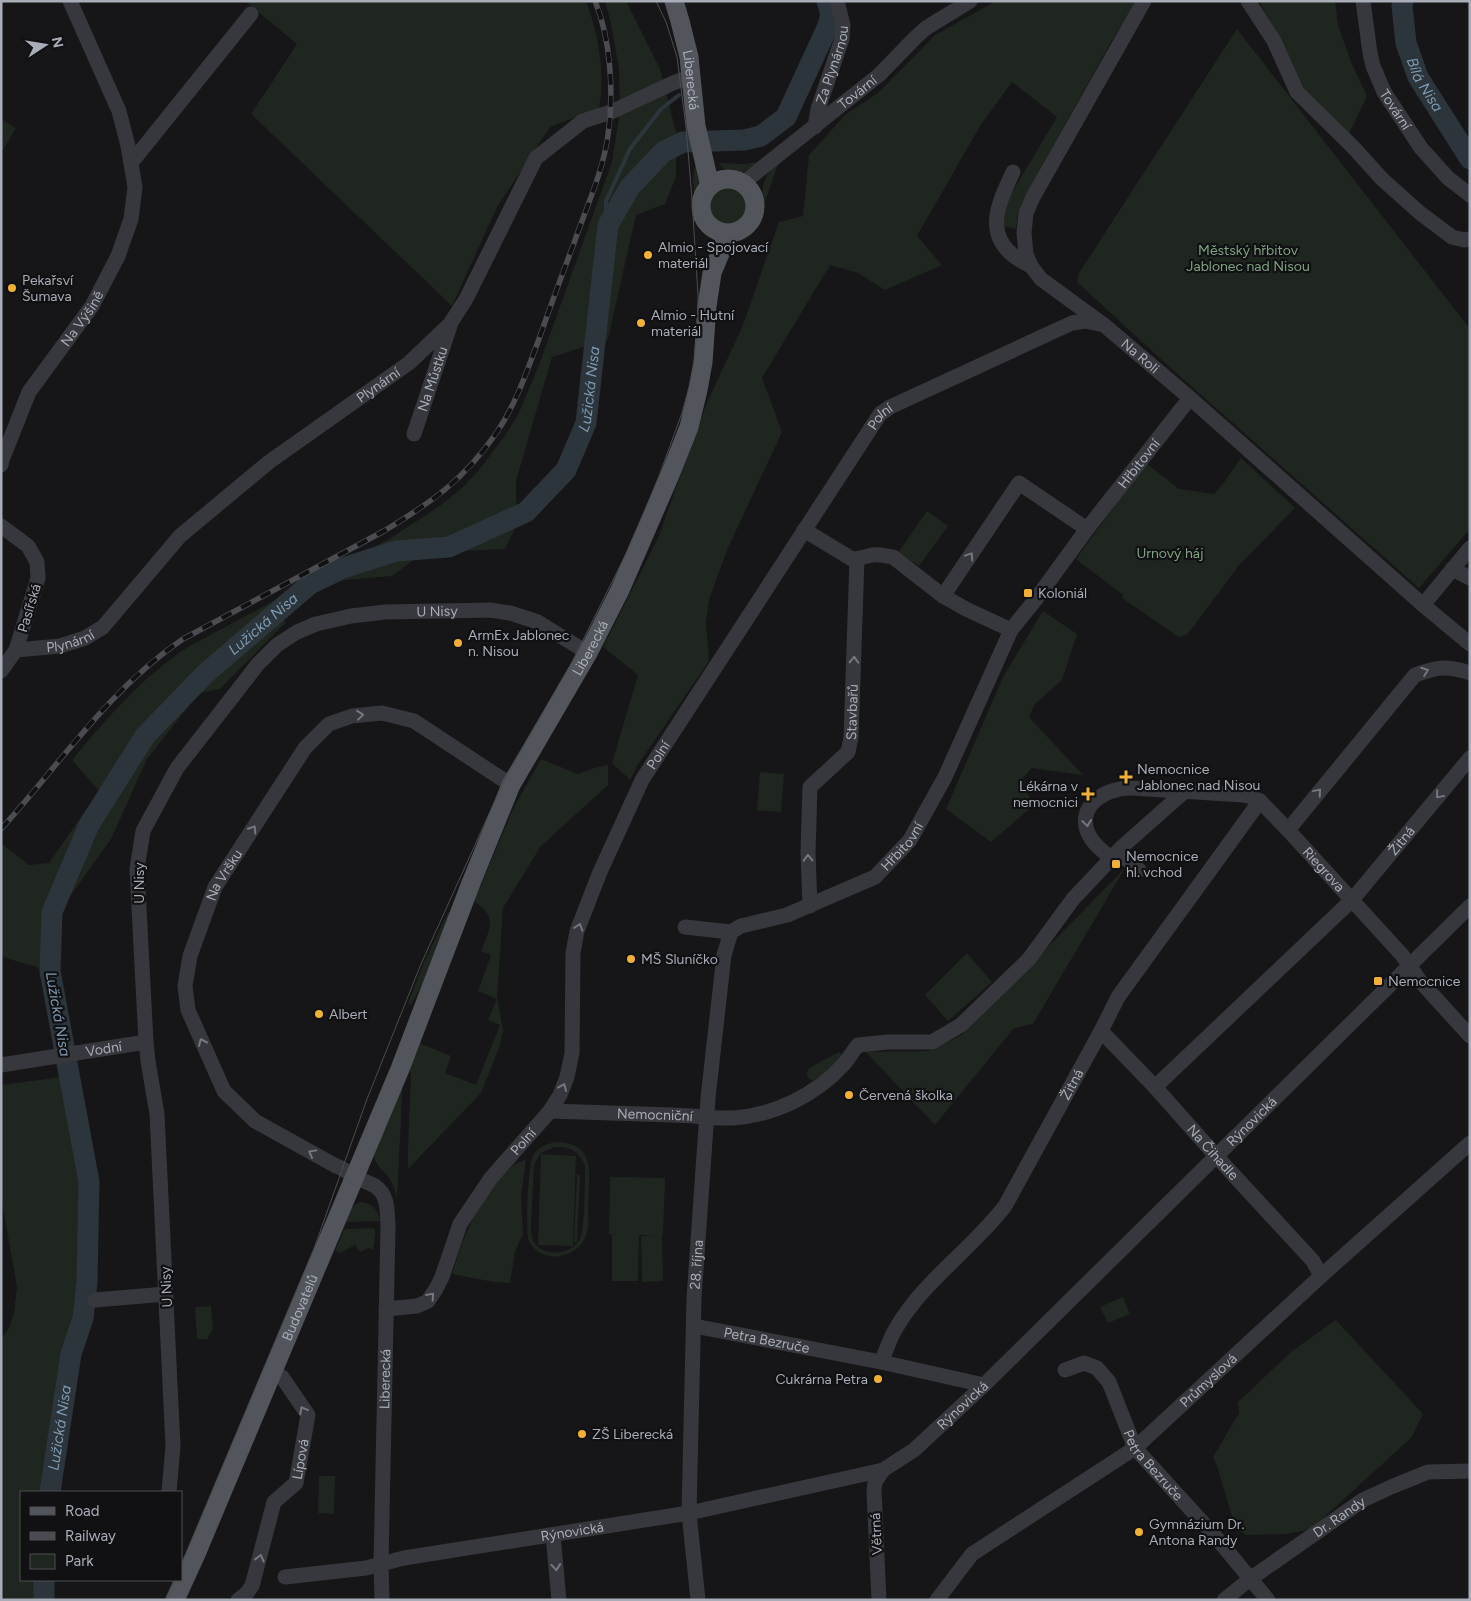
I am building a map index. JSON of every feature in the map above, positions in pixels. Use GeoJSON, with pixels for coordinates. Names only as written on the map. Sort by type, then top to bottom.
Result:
{"type":"FeatureCollection","features":[{"type":"Feature","properties":{"kind":"main road","name":"Liberecká"},"geometry":{"type":"LineString","coordinates":[[419,1015],[511,785],[588,653],[620,590],[689,427],[704,362],[708,306],[720,231],[742,230],[752,218],[754,203],[704,158],[696,126],[692,76],[674,1]]}},
{"type":"Feature","properties":{"kind":"main road"},"geometry":{"type":"LineString","coordinates":[[720,231],[703,217],[701,207],[703,198],[732,185]]}},
{"type":"Feature","properties":{"kind":"main road","name":"Budovatelů"},"geometry":{"type":"LineString","coordinates":[[183,1577],[273,1372],[400,1068],[419,1015]]}},
{"type":"Feature","properties":{"kind":"main road","name":"Budovatelů"},"geometry":{"type":"LineString","coordinates":[[175,1600],[182,1581]]}},
{"type":"Feature","properties":{"kind":"street","name":"Na Výšině"},"geometry":{"type":"LineString","coordinates":[[1,465],[29,392],[92,306],[118,256],[131,219],[135,187],[128,146],[119,112],[70,1]]}},
{"type":"Feature","properties":{"kind":"street","name":"Za Plynárnou"},"geometry":{"type":"LineString","coordinates":[[815,127],[818,108],[844,31],[837,1]]}},
{"type":"Feature","properties":{"kind":"street","name":"Tovární"},"geometry":{"type":"LineString","coordinates":[[732,185],[762,168],[815,127],[879,75],[926,28],[970,1]]}},
{"type":"Feature","properties":{"kind":"street","name":"Na Roli"},"geometry":{"type":"LineString","coordinates":[[1144,1],[1033,197],[1026,213],[1024,233],[1026,254],[1031,266],[1041,279],[1104,325],[1190,398],[1470,644]]}},
{"type":"Feature","properties":{"kind":"street"},"geometry":{"type":"LineString","coordinates":[[1248,1],[1274,41],[1297,92],[1353,147],[1382,179],[1420,213],[1452,237],[1464,240],[1470,239]]}},
{"type":"Feature","properties":{"kind":"street","name":"Tovární"},"geometry":{"type":"LineString","coordinates":[[1363,1],[1370,52],[1375,72],[1384,92],[1421,148],[1448,178],[1470,195]]}},
{"type":"Feature","properties":{"kind":"street"},"geometry":{"type":"LineString","coordinates":[[131,163],[251,14]]}},
{"type":"Feature","properties":{"kind":"street","name":"Plynární"},"geometry":{"type":"LineString","coordinates":[[16,650],[60,646],[85,638],[103,627],[180,536],[269,462],[409,363],[450,324],[466,299],[536,158],[583,121],[611,112],[692,76]]}},
{"type":"Feature","properties":{"kind":"street"},"geometry":{"type":"LineString","coordinates":[[1014,172],[996,211],[996,223],[1003,245],[1014,256],[1031,266]]}},
{"type":"Feature","properties":{"kind":"street","name":"Polní"},"geometry":{"type":"LineString","coordinates":[[386,1309],[417,1306],[428,1300],[442,1277],[460,1224],[491,1178],[550,1111],[560,1095],[567,1077],[572,1054],[572,953],[577,931],[600,872],[631,803],[642,780],[880,414],[890,407],[1072,324],[1085,321],[1104,325]]}},
{"type":"Feature","properties":{"kind":"street","name":"Na Můstku"},"geometry":{"type":"LineString","coordinates":[[414,434],[450,324]]}},
{"type":"Feature","properties":{"kind":"street","name":"Hřbitovní"},"geometry":{"type":"LineString","coordinates":[[685,927],[731,932],[741,926],[787,915],[875,877],[910,840],[945,776],[1011,630],[1036,600],[1087,529],[1190,398]]}},
{"type":"Feature","properties":{"kind":"street"},"geometry":{"type":"LineString","coordinates":[[943,596],[1019,483],[1087,529]]}},
{"type":"Feature","properties":{"kind":"street","name":"Pasířská"},"geometry":{"type":"LineString","coordinates":[[1,526],[28,546],[37,562],[38,578],[16,650],[1,671]]}},
{"type":"Feature","properties":{"kind":"street"},"geometry":{"type":"LineString","coordinates":[[804,530],[845,556],[857,559],[873,555],[893,557],[943,596],[966,610],[1011,630]]}},
{"type":"Feature","properties":{"kind":"street"},"geometry":{"type":"LineString","coordinates":[[1423,604],[1470,548]]}},
{"type":"Feature","properties":{"kind":"street","name":"Stavbařů"},"geometry":{"type":"LineString","coordinates":[[810,906],[808,853],[810,787],[848,752],[851,738],[857,559]]}},
{"type":"Feature","properties":{"kind":"street"},"geometry":{"type":"LineString","coordinates":[[1452,569],[1470,578]]}},
{"type":"Feature","properties":{"kind":"street","name":"U Nisy"},"geometry":{"type":"LineString","coordinates":[[169,1491],[173,1446],[157,1114],[146,1042],[137,869],[143,830],[177,768],[258,664],[278,645],[297,632],[316,624],[351,616],[385,612],[490,610],[510,613],[538,622],[588,653]]}},
{"type":"Feature","properties":{"kind":"street"},"geometry":{"type":"LineString","coordinates":[[1288,830],[1415,675],[1435,668],[1455,668],[1470,673]]}},
{"type":"Feature","properties":{"kind":"street","name":"Na Vršku"},"geometry":{"type":"LineString","coordinates":[[354,1176],[255,1121],[224,1091],[188,1010],[185,986],[190,956],[215,887],[305,748],[329,724],[352,716],[382,713],[414,721],[511,785]]}},
{"type":"Feature","properties":{"kind":"street","name":"Žitná"},"geometry":{"type":"LineString","coordinates":[[1156,1087],[1352,900],[1470,758]]}},
{"type":"Feature","properties":{"kind":"street"},"geometry":{"type":"LineString","coordinates":[[1139,870],[1092,841],[1087,830],[1086,815],[1090,805],[1097,798],[1109,792],[1123,788],[1132,788],[1244,795],[1260,801]]}},
{"type":"Feature","properties":{"kind":"street","name":"Nemocniční"},"geometry":{"type":"LineString","coordinates":[[550,1111],[698,1115],[733,1118],[760,1114],[781,1108],[808,1094],[845,1064],[858,1045],[888,1042],[932,1042],[961,1025],[1029,959],[1073,899],[1115,856],[1184,792]]}},
{"type":"Feature","properties":{"kind":"street"},"geometry":{"type":"LineString","coordinates":[[1200,806],[1219,794]]}},
{"type":"Feature","properties":{"kind":"street","name":"Riegrova"},"geometry":{"type":"LineString","coordinates":[[1260,801],[1402,954],[1420,981],[1470,1036]]}},
{"type":"Feature","properties":{"kind":"street","name":"Žitná"},"geometry":{"type":"LineString","coordinates":[[882,1362],[894,1331],[913,1304],[930,1283],[1005,1206],[1118,997],[1260,801]]}},
{"type":"Feature","properties":{"kind":"street","name":"Rýnovická"},"geometry":{"type":"LineString","coordinates":[[285,1577],[366,1568],[404,1558],[689,1513],[883,1470],[914,1450],[984,1385],[1470,906]]}},
{"type":"Feature","properties":{"kind":"street","name":"28. října"},"geometry":{"type":"LineString","coordinates":[[698,1600],[689,1513],[694,1289],[706,1117],[724,955],[731,932]]}},
{"type":"Feature","properties":{"kind":"street","name":"Na Čihadle"},"geometry":{"type":"LineString","coordinates":[[1101,1031],[1156,1087],[1216,1157],[1313,1261],[1321,1276]]}},
{"type":"Feature","properties":{"kind":"street","name":"Vodní"},"geometry":{"type":"LineString","coordinates":[[1,1065],[146,1042]]}},
{"type":"Feature","properties":{"kind":"street"},"geometry":{"type":"LineString","coordinates":[[733,1118],[738,1113],[754,1108],[773,1105],[781,1108]]}},
{"type":"Feature","properties":{"kind":"street","name":"Průmyslová"},"geometry":{"type":"LineString","coordinates":[[937,1600],[972,1554],[1067,1488],[1135,1448],[1321,1276],[1470,1143]]}},
{"type":"Feature","properties":{"kind":"street","name":"Liberecká"},"geometry":{"type":"LineString","coordinates":[[354,1176],[375,1186],[382,1192],[386,1202],[388,1227],[381,1564],[382,1600]]}},
{"type":"Feature","properties":{"kind":"street"},"geometry":{"type":"LineString","coordinates":[[95,1300],[166,1294]]}},
{"type":"Feature","properties":{"kind":"street","name":"Petra Bezruče"},"geometry":{"type":"LineString","coordinates":[[694,1326],[882,1362],[984,1385]]}},
{"type":"Feature","properties":{"kind":"street","name":"Petra Bezruče"},"geometry":{"type":"LineString","coordinates":[[1065,1370],[1084,1363],[1097,1368],[1109,1382],[1135,1448],[1214,1535],[1268,1600]]}},
{"type":"Feature","properties":{"kind":"street","name":"Lípová"},"geometry":{"type":"LineString","coordinates":[[238,1600],[252,1586],[274,1502],[296,1483],[308,1415],[282,1377],[273,1372]]}},
{"type":"Feature","properties":{"kind":"street","name":"Větrná"},"geometry":{"type":"LineString","coordinates":[[879,1600],[874,1491],[875,1482],[883,1470]]}},
{"type":"Feature","properties":{"kind":"street","name":"Dr. Randy"},"geometry":{"type":"LineString","coordinates":[[1224,1600],[1250,1579],[1363,1500],[1428,1472],[1470,1471]]}},
{"type":"Feature","properties":{"kind":"street"},"geometry":{"type":"LineString","coordinates":[[553,1535],[558,1600]]}},
{"type":"Feature","properties":{"kind":"green space"},"geometry":{"type":"Polygon","coordinates":[[[245,1],[586,1],[600,54],[602,82],[599,108],[550,127],[497,207],[452,306],[251,114],[297,44],[245,1]]]}},
{"type":"Feature","properties":{"kind":"green space"},"geometry":{"type":"Polygon","coordinates":[[[605,1],[626,1],[660,69],[676,132],[676,177],[665,204],[636,215],[608,339],[552,357],[516,481],[518,522],[505,549],[423,553],[392,576],[322,582],[280,616],[286,622],[220,689],[199,693],[147,759],[111,839],[59,912],[57,918],[56,973],[3,957],[1,954],[1,843],[29,865],[49,863],[99,791],[72,760],[126,699],[155,671],[188,647],[389,539],[441,505],[463,487],[478,471],[518,415],[539,365],[612,162],[620,110],[619,69],[605,1]]]}},
{"type":"Feature","properties":{"kind":"green space"},"geometry":{"type":"Polygon","coordinates":[[[996,1],[1137,1],[1111,42],[1023,200],[1018,213],[1016,229],[1001,226],[1001,211],[1057,117],[1012,82],[980,126],[917,236],[942,265],[885,290],[858,273],[830,265],[762,378],[782,432],[727,550],[709,600],[706,623],[709,661],[637,766],[630,780],[612,763],[638,675],[603,647],[658,538],[706,405],[743,325],[779,222],[803,216],[809,155],[846,114],[878,93],[935,35],[996,1]]]}},
{"type":"Feature","properties":{"kind":"green space"},"geometry":{"type":"Polygon","coordinates":[[[1263,1],[1335,1],[1338,25],[1351,62],[1367,96],[1349,134],[1303,88],[1260,3],[1263,1]]]}},
{"type":"Feature","properties":{"kind":"green space","name":"Městský hřbitov Jablonec nad Nisou"},"geometry":{"type":"Polygon","coordinates":[[[1237,29],[1470,329],[1470,529],[1419,588],[1175,372],[1077,282],[1079,273],[1237,29]]]}},
{"type":"Feature","properties":{"kind":"green space"},"geometry":{"type":"Polygon","coordinates":[[[1,119],[16,128],[2,152],[1,151],[1,119]]]}},
{"type":"Feature","properties":{"kind":"green space"},"geometry":{"type":"Polygon","coordinates":[[[758,162],[748,170],[738,173],[728,172],[718,163],[745,164],[758,162]]]}},
{"type":"Feature","properties":{"kind":"green space"},"geometry":{"type":"Polygon","coordinates":[[[696,163],[701,182],[695,204],[693,178],[696,163]]]}},
{"type":"Feature","properties":{"kind":"green space"},"geometry":{"type":"Polygon","coordinates":[[[778,164],[764,205],[762,193],[764,182],[773,167],[778,164]]]}},
{"type":"Feature","properties":{"kind":"green space"},"geometry":{"type":"Polygon","coordinates":[[[729,187],[743,192],[748,206],[743,220],[729,225],[715,220],[710,206],[715,192],[729,187]]]}},
{"type":"Feature","properties":{"kind":"green space","name":"Urnový háj"},"geometry":{"type":"Polygon","coordinates":[[[1241,458],[1295,508],[1240,564],[1187,635],[1179,637],[1122,598],[1123,595],[1076,559],[1146,463],[1179,489],[1214,494],[1241,458]]]}},
{"type":"Feature","properties":{"kind":"green space"},"geometry":{"type":"Polygon","coordinates":[[[927,511],[948,526],[919,566],[898,553],[927,511]]]}},
{"type":"Feature","properties":{"kind":"green space"},"geometry":{"type":"Polygon","coordinates":[[[1043,611],[1077,634],[1062,680],[1034,705],[1029,717],[1083,775],[1032,768],[1020,781],[1034,805],[991,842],[946,809],[1004,675],[1043,611]]]}},
{"type":"Feature","properties":{"kind":"green space"},"geometry":{"type":"Polygon","coordinates":[[[541,759],[578,774],[608,765],[608,785],[541,846],[503,908],[497,997],[503,1031],[500,1045],[481,1093],[408,1169],[411,1075],[409,1068],[419,1043],[451,1056],[445,1073],[476,1085],[500,1025],[488,1020],[497,999],[478,991],[491,955],[481,951],[490,923],[486,912],[474,901],[514,807],[541,759]]]}},
{"type":"Feature","properties":{"kind":"green space"},"geometry":{"type":"Polygon","coordinates":[[[760,772],[784,774],[781,812],[757,810],[760,772]]]}},
{"type":"Feature","properties":{"kind":"green space"},"geometry":{"type":"Polygon","coordinates":[[[1125,868],[1033,1024],[1014,1028],[935,1125],[866,1052],[928,1051],[962,1035],[1125,868]]]}},
{"type":"Feature","properties":{"kind":"green space"},"geometry":{"type":"Polygon","coordinates":[[[448,912],[451,915],[433,965],[411,1005],[408,1004],[423,965],[448,912]]]}},
{"type":"Feature","properties":{"kind":"green space"},"geometry":{"type":"Polygon","coordinates":[[[967,953],[992,982],[948,1021],[925,995],[967,953]]]}},
{"type":"Feature","properties":{"kind":"green space"},"geometry":{"type":"Polygon","coordinates":[[[839,1052],[843,1056],[836,1066],[813,1081],[808,1078],[809,1068],[839,1052]]]}},
{"type":"Feature","properties":{"kind":"green space"},"geometry":{"type":"Polygon","coordinates":[[[62,1077],[83,1200],[79,1309],[60,1378],[44,1491],[20,1491],[20,1581],[39,1581],[38,1600],[1,1600],[1,1339],[9,1328],[14,1313],[17,1287],[1,1196],[1,1085],[62,1077]]]}},
{"type":"Feature","properties":{"kind":"green space"},"geometry":{"type":"Polygon","coordinates":[[[403,1077],[397,1198],[390,1180],[376,1162],[373,1151],[403,1077]]]}},
{"type":"Feature","properties":{"kind":"green space"},"geometry":{"type":"Polygon","coordinates":[[[554,1142],[568,1143],[578,1147],[588,1161],[589,1170],[586,1236],[574,1251],[560,1256],[545,1255],[538,1251],[529,1241],[527,1230],[531,1161],[537,1151],[554,1142]],[[554,1147],[541,1153],[534,1165],[532,1236],[534,1243],[541,1249],[553,1252],[565,1251],[576,1244],[582,1234],[584,1216],[585,1165],[573,1150],[554,1147]]]}},
{"type":"Feature","properties":{"kind":"green space"},"geometry":{"type":"Polygon","coordinates":[[[541,1154],[576,1156],[573,1246],[538,1245],[541,1154]]]}},
{"type":"Feature","properties":{"kind":"green space"},"geometry":{"type":"Polygon","coordinates":[[[526,1159],[521,1196],[523,1234],[515,1251],[510,1283],[452,1274],[462,1243],[475,1214],[499,1180],[512,1166],[526,1159]]]}},
{"type":"Feature","properties":{"kind":"green space"},"geometry":{"type":"Polygon","coordinates":[[[577,1175],[580,1175],[577,1242],[574,1242],[577,1175]]]}},
{"type":"Feature","properties":{"kind":"green space"},"geometry":{"type":"Polygon","coordinates":[[[610,1177],[665,1178],[662,1235],[663,1281],[642,1282],[641,1236],[657,1235],[639,1235],[638,1281],[612,1281],[612,1235],[617,1235],[609,1234],[610,1177]]]}},
{"type":"Feature","properties":{"kind":"green space"},"geometry":{"type":"Polygon","coordinates":[[[361,1202],[369,1204],[374,1208],[378,1213],[380,1221],[347,1222],[344,1220],[352,1207],[361,1202]]]}},
{"type":"Feature","properties":{"kind":"green space"},"geometry":{"type":"Polygon","coordinates":[[[375,1229],[373,1250],[368,1248],[360,1252],[355,1245],[340,1253],[335,1251],[344,1230],[375,1229]]]}},
{"type":"Feature","properties":{"kind":"green space"},"geometry":{"type":"Polygon","coordinates":[[[1123,1297],[1130,1314],[1108,1323],[1100,1307],[1123,1297]]]}},
{"type":"Feature","properties":{"kind":"green space"},"geometry":{"type":"Polygon","coordinates":[[[211,1306],[213,1329],[207,1339],[197,1339],[195,1307],[211,1306]]]}},
{"type":"Feature","properties":{"kind":"green space"},"geometry":{"type":"Polygon","coordinates":[[[1336,1320],[1423,1414],[1411,1438],[1311,1529],[1287,1534],[1245,1535],[1234,1523],[1213,1457],[1239,1413],[1238,1402],[1292,1351],[1336,1320]]]}},
{"type":"Feature","properties":{"kind":"green space"},"geometry":{"type":"Polygon","coordinates":[[[319,1476],[335,1476],[334,1514],[318,1513],[319,1476]]]}},
{"type":"Feature","properties":{"kind":"waterway","name":"Lužická Nisa"},"geometry":{"type":"LineString","coordinates":[[50,1491],[71,1354],[83,1318],[87,1282],[89,1182],[50,971],[52,912],[89,825],[145,736],[206,673],[310,584],[343,568],[396,551],[449,547],[526,512],[566,470],[586,423],[608,225],[630,187],[663,152],[683,142],[744,140],[761,136],[786,117],[828,26],[831,14],[827,1]]}},
{"type":"Feature","properties":{"kind":"waterway","name":"Bílá Nisa"},"geometry":{"type":"LineString","coordinates":[[1403,1],[1406,43],[1418,77],[1470,159]]}},
{"type":"Feature","properties":{"kind":"waterway"},"geometry":{"type":"LineString","coordinates":[[605,250],[606,201],[630,149],[661,109],[679,95]]}},
{"type":"Feature","properties":{"kind":"waterway","name":"Lužická Nisa"},"geometry":{"type":"LineString","coordinates":[[44,1581],[44,1600]]}},
{"type":"Feature","properties":{"kind":"tram line"},"geometry":{"type":"LineString","coordinates":[[182,1563],[315,1246],[367,1099],[421,964],[504,781],[572,662],[630,546],[659,476],[682,413],[694,363],[698,317],[692,199],[686,127],[677,57],[666,22],[656,1]]}},
{"type":"Feature","properties":{"kind":"tram line"},"geometry":{"type":"LineString","coordinates":[[166,1600],[175,1581]]}},
{"type":"Feature","properties":{"kind":"railway"},"geometry":{"type":"LineString","coordinates":[[1,829],[86,728],[108,704],[156,659],[183,639],[384,531],[417,510],[460,476],[485,449],[510,410],[525,375],[594,190],[606,149],[611,102],[610,67],[605,33],[595,1]]}},
{"type":"Feature","properties":{"kind":"place","name":"Almio - Spojovací materiál"},"geometry":{"type":"Point","coordinates":[648,255]}},
{"type":"Feature","properties":{"kind":"place","name":"Pekařsví Šumava"},"geometry":{"type":"Point","coordinates":[12,288]}},
{"type":"Feature","properties":{"kind":"place","name":"Almio - Hutní materiál"},"geometry":{"type":"Point","coordinates":[641,323]}},
{"type":"Feature","properties":{"kind":"place","name":"Koloniál"},"geometry":{"type":"Point","coordinates":[1028,593]}},
{"type":"Feature","properties":{"kind":"place","name":"ArmEx Jablonec n. Nisou"},"geometry":{"type":"Point","coordinates":[458,643]}},
{"type":"Feature","properties":{"kind":"place","name":"Nemocnice Jablonec nad Nisou"},"geometry":{"type":"Point","coordinates":[1126,777]}},
{"type":"Feature","properties":{"kind":"place","name":"Lékárna v nemocnici"},"geometry":{"type":"Point","coordinates":[1088,794]}},
{"type":"Feature","properties":{"kind":"place","name":"Nemocnice hl. vchod"},"geometry":{"type":"Point","coordinates":[1116,864]}},
{"type":"Feature","properties":{"kind":"place","name":"MŠ Sluníčko"},"geometry":{"type":"Point","coordinates":[631,959]}},
{"type":"Feature","properties":{"kind":"place","name":"Nemocnice"},"geometry":{"type":"Point","coordinates":[1378,981]}},
{"type":"Feature","properties":{"kind":"place","name":"Albert"},"geometry":{"type":"Point","coordinates":[319,1014]}},
{"type":"Feature","properties":{"kind":"place","name":"Červená školka"},"geometry":{"type":"Point","coordinates":[849,1095]}},
{"type":"Feature","properties":{"kind":"place","name":"Cukrárna Petra"},"geometry":{"type":"Point","coordinates":[878,1379]}},
{"type":"Feature","properties":{"kind":"place","name":"ZŠ Liberecká"},"geometry":{"type":"Point","coordinates":[582,1434]}},
{"type":"Feature","properties":{"kind":"place","name":"Gymnázium Dr. Antona Randy"},"geometry":{"type":"Point","coordinates":[1139,1532]}}]}
